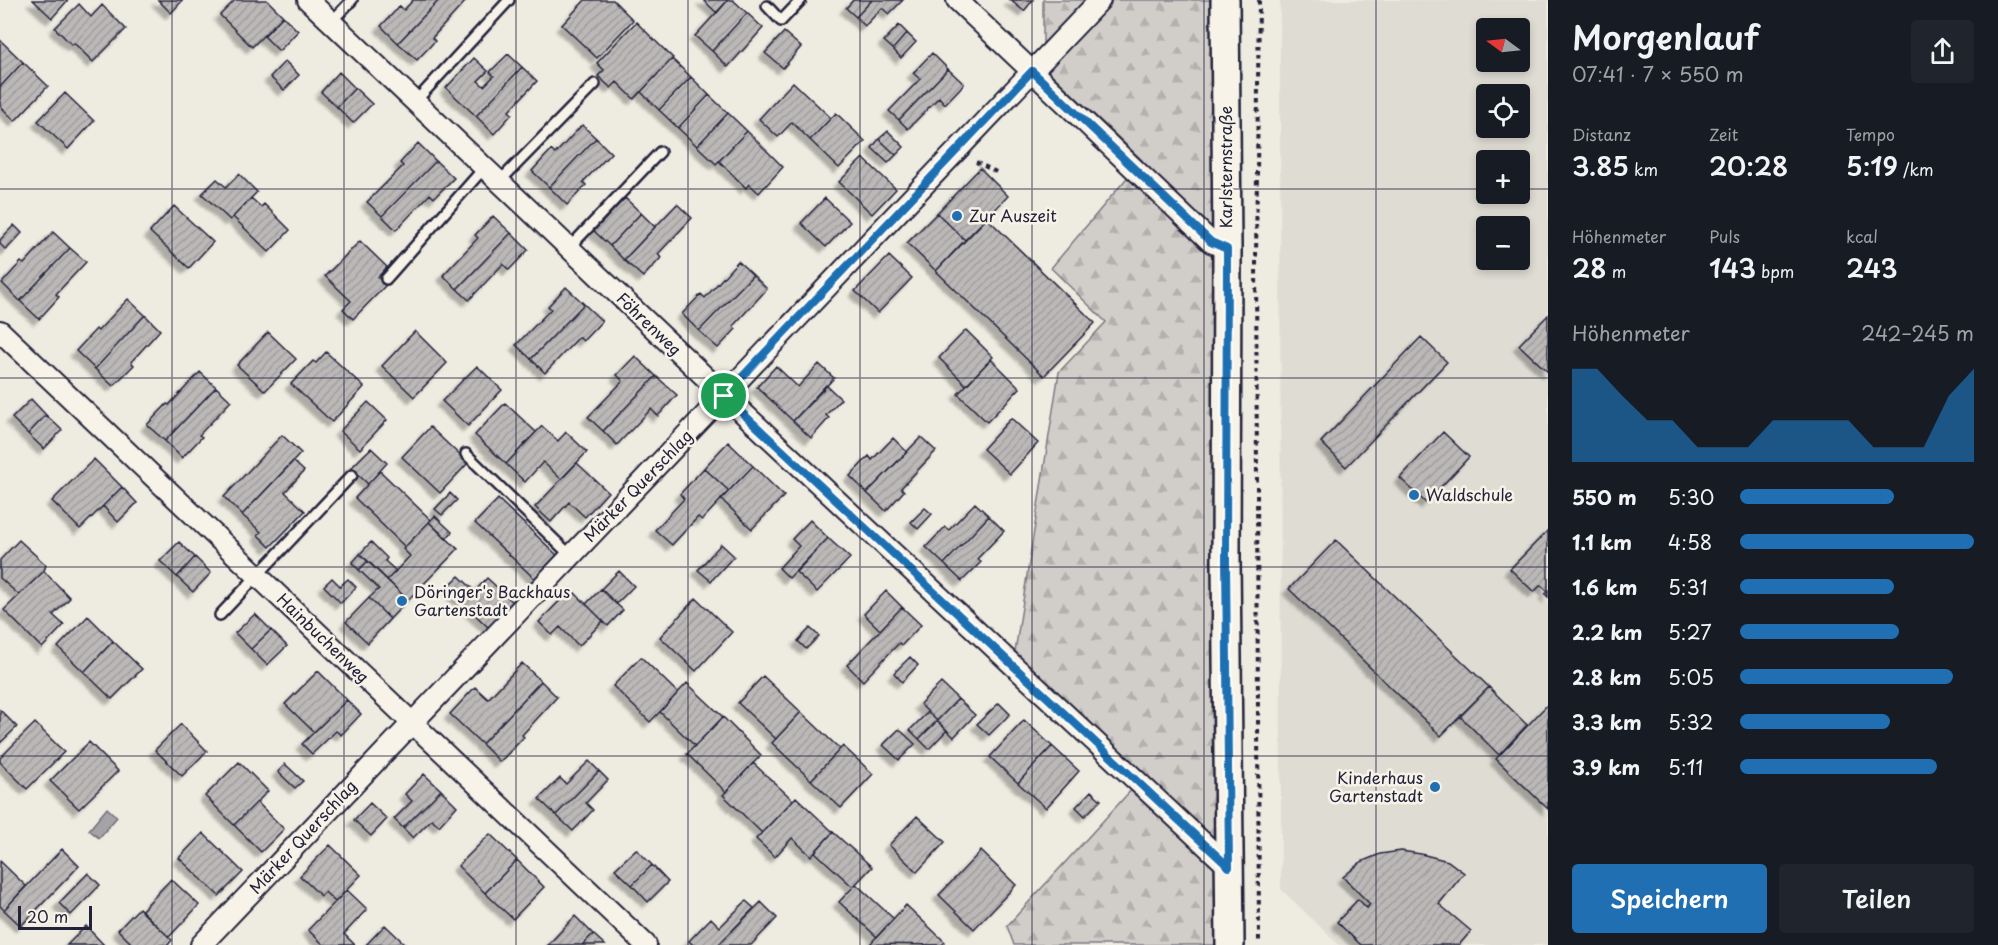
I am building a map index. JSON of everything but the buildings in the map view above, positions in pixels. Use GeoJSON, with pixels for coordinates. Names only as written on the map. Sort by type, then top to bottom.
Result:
{"type":"FeatureCollection","features":[{"type":"Feature","properties":{"kind":"street","name":"Föhrenweg"},"geometry":{"type":"LineString","coordinates":[[308,0],[724,396],[1229,867]]}},
{"type":"Feature","properties":{"kind":"street"},"geometry":{"type":"LineString","coordinates":[[957,0],[1211,242],[1227,249]]}},
{"type":"Feature","properties":{"kind":"street","name":"Märker Querschlag"},"geometry":{"type":"LineString","coordinates":[[201,945],[1100,0]]}},
{"type":"Feature","properties":{"kind":"street","name":"Karlsternstraße"},"geometry":{"type":"LineString","coordinates":[[1225,0],[1226,560],[1230,945]]}},
{"type":"Feature","properties":{"kind":"street","name":"Hainbuchenweg"},"geometry":{"type":"LineString","coordinates":[[0,331],[646,945]]}},
{"type":"Feature","properties":{"kind":"lane"},"geometry":{"type":"LineString","coordinates":[[331,22],[352,0]]}},
{"type":"Feature","properties":{"kind":"lane"},"geometry":{"type":"LineString","coordinates":[[415,102],[509,0]]}},
{"type":"Feature","properties":{"kind":"lane"},"geometry":{"type":"LineString","coordinates":[[767,6],[781,21],[801,0]]}},
{"type":"Feature","properties":{"kind":"lane"},"geometry":{"type":"LineString","coordinates":[[499,182],[595,84]]}},
{"type":"Feature","properties":{"kind":"lane"},"geometry":{"type":"LineString","coordinates":[[569,248],[660,152]]}},
{"type":"Feature","properties":{"kind":"lane"},"geometry":{"type":"LineString","coordinates":[[386,279],[484,168]]}},
{"type":"Feature","properties":{"kind":"lane"},"geometry":{"type":"LineString","coordinates":[[466,454],[571,556]]}},
{"type":"Feature","properties":{"kind":"lane"},"geometry":{"type":"LineString","coordinates":[[220,615],[352,475]]}},
{"type":"Feature","properties":{"kind":"path"},"geometry":{"type":"LineString","coordinates":[[1259,0],[1256,258],[1259,945]]}},
{"type":"Feature","properties":{"kind":"shaded area","name":"Waldschule"},"geometry":{"type":"Polygon","coordinates":[[[1280,0],[1548,0],[1548,945],[1339,945],[1281,889],[1280,0]]]}},
{"type":"Feature","properties":{"kind":"shaded area"},"geometry":{"type":"Polygon","coordinates":[[[107,808],[117,817],[99,838],[89,830],[107,808]]]}},
{"type":"Feature","properties":{"kind":"green space"},"geometry":{"type":"Polygon","coordinates":[[[1043,0],[1214,0],[1216,119],[1215,945],[1014,945],[1007,926],[1144,776],[1015,652],[1059,372],[1106,322],[1051,268],[1142,160],[1043,66],[1043,0]]]}},
{"type":"Feature","properties":{"kind":"place","name":"Zur Auszeit"},"geometry":{"type":"Point","coordinates":[957,216]}},
{"type":"Feature","properties":{"kind":"place","name":"Waldschule"},"geometry":{"type":"Point","coordinates":[1414,495]}},
{"type":"Feature","properties":{"kind":"place","name":"Döringer's Backhaus Gartenstadt"},"geometry":{"type":"Point","coordinates":[402,601]}},
{"type":"Feature","properties":{"kind":"place","name":"Kinderhaus Gartenstadt"},"geometry":{"type":"Point","coordinates":[1435,787]}},
{"type":"Feature","properties":{"kind":"route"},"geometry":{"type":"LineString","coordinates":[[1032,71],[1211,242],[1227,249],[1226,560],[1229,867],[956,612],[724,396],[1032,71]]}}]}
